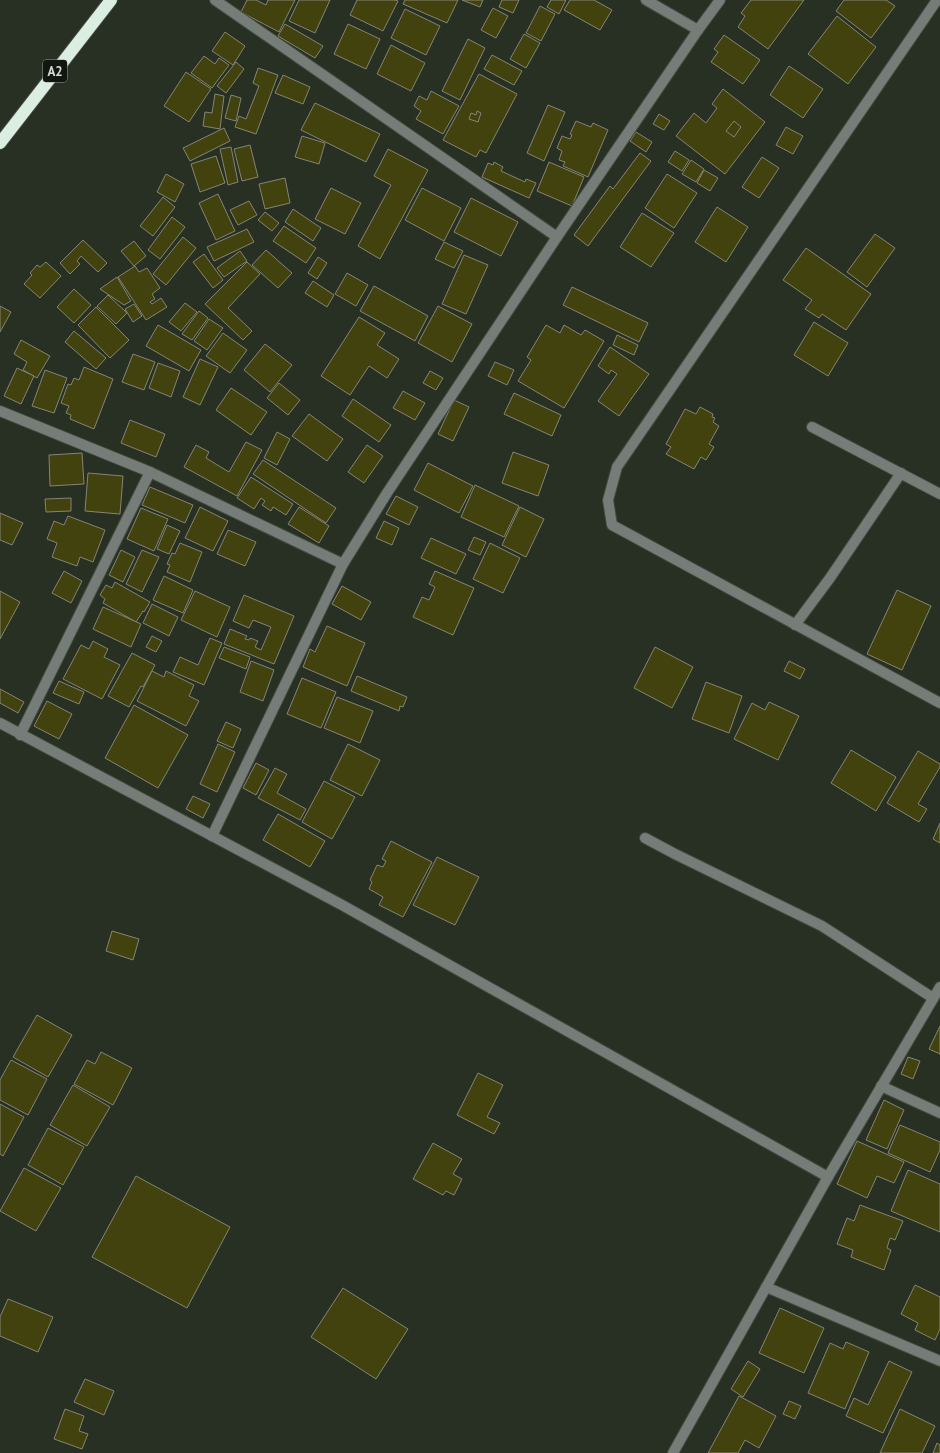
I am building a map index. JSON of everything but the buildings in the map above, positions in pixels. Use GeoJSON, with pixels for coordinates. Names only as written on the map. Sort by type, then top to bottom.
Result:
{"type":"FeatureCollection","features":[{"type":"Feature","properties":{"kind":"highway","name":"A2"},"geometry":{"type":"LineString","coordinates":[[0,143],[111,0]]}},
{"type":"Feature","properties":{"kind":"street"},"geometry":{"type":"LineString","coordinates":[[215,0],[557,237]]}},
{"type":"Feature","properties":{"kind":"street"},"geometry":{"type":"LineString","coordinates":[[646,0],[698,30]]}},
{"type":"Feature","properties":{"kind":"street"},"geometry":{"type":"LineString","coordinates":[[212,836],[343,564],[387,493],[557,237],[720,0]]}},
{"type":"Feature","properties":{"kind":"street"},"geometry":{"type":"LineString","coordinates":[[937,0],[617,467],[608,500],[612,525],[940,703]]}},
{"type":"Feature","properties":{"kind":"street"},"geometry":{"type":"LineString","coordinates":[[0,411],[150,472],[343,564]]}},
{"type":"Feature","properties":{"kind":"street"},"geometry":{"type":"LineString","coordinates":[[812,426],[940,494]]}},
{"type":"Feature","properties":{"kind":"street"},"geometry":{"type":"LineString","coordinates":[[20,735],[150,472]]}},
{"type":"Feature","properties":{"kind":"street"},"geometry":{"type":"LineString","coordinates":[[795,624],[830,578],[901,473]]}},
{"type":"Feature","properties":{"kind":"street"},"geometry":{"type":"LineString","coordinates":[[0,724],[342,905],[828,1177]]}},
{"type":"Feature","properties":{"kind":"street"},"geometry":{"type":"LineString","coordinates":[[645,838],[822,926],[933,998]]}},
{"type":"Feature","properties":{"kind":"street"},"geometry":{"type":"LineString","coordinates":[[673,1453],[828,1177],[940,987]]}},
{"type":"Feature","properties":{"kind":"street"},"geometry":{"type":"LineString","coordinates":[[881,1086],[940,1113]]}},
{"type":"Feature","properties":{"kind":"street"},"geometry":{"type":"LineString","coordinates":[[766,1288],[940,1361]]}}]}
